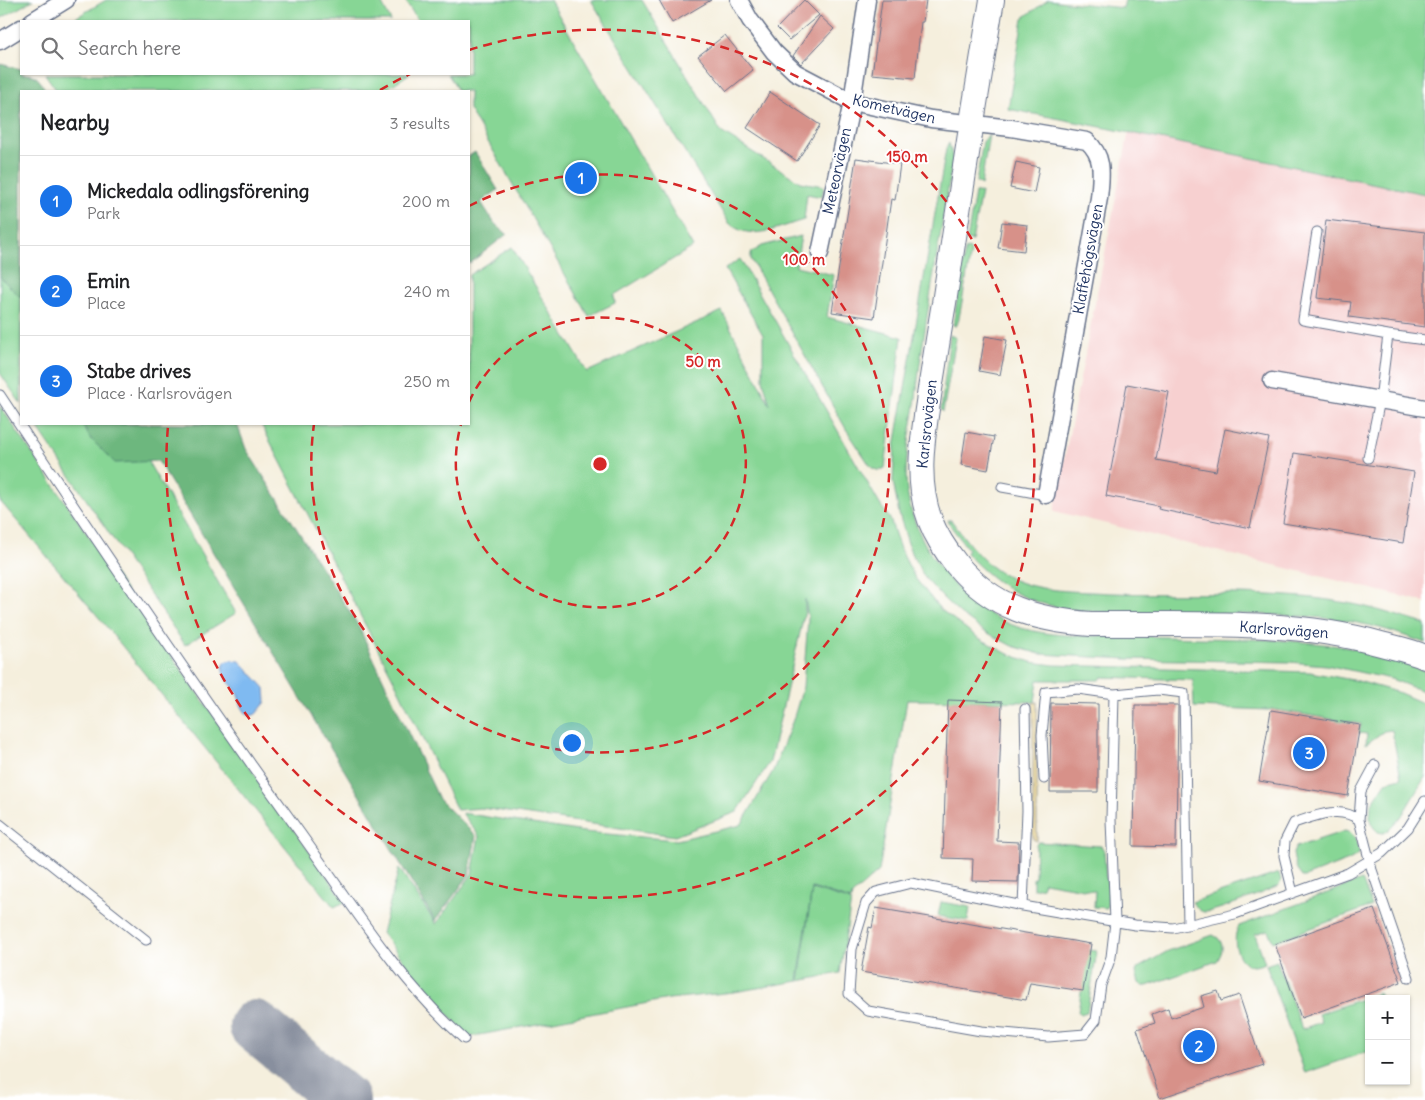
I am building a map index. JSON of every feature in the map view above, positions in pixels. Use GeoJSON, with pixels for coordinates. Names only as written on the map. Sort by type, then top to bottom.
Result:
{"type":"FeatureCollection","features":[{"type":"Feature","properties":{"kind":"street"},"geometry":{"type":"LineString","coordinates":[[34,20],[66,0]]}},
{"type":"Feature","properties":{"kind":"street","name":"Kometvägen"},"geometry":{"type":"LineString","coordinates":[[739,0],[750,20],[774,52],[795,72],[852,102],[931,119],[971,124]]}},
{"type":"Feature","properties":{"kind":"street","name":"Meteorvägen"},"geometry":{"type":"LineString","coordinates":[[820,253],[852,102],[867,0]]}},
{"type":"Feature","properties":{"kind":"street","name":"Karlsrovägen"},"geometry":{"type":"LineString","coordinates":[[992,0],[971,124],[927,413],[921,466],[922,486],[930,519],[940,542],[967,577],[999,602],[1022,612],[1064,622],[1260,626],[1314,630],[1357,637],[1425,657]]}},
{"type":"Feature","properties":{"kind":"street"},"geometry":{"type":"LineString","coordinates":[[0,41],[20,29]]}},
{"type":"Feature","properties":{"kind":"street","name":"Klaffehögsvägen"},"geometry":{"type":"LineString","coordinates":[[971,124],[1011,128],[1086,141],[1095,149],[1101,169],[1099,198],[1046,495]]}},
{"type":"Feature","properties":{"kind":"street"},"geometry":{"type":"LineString","coordinates":[[1272,381],[1425,408]]}},
{"type":"Feature","properties":{"kind":"lane"},"geometry":{"type":"LineString","coordinates":[[1317,232],[1303,320],[1425,340]]}},
{"type":"Feature","properties":{"kind":"lane"},"geometry":{"type":"LineString","coordinates":[[1368,458],[1380,400],[1388,335]]}},
{"type":"Feature","properties":{"kind":"lane"},"geometry":{"type":"LineString","coordinates":[[0,396],[169,647],[340,888],[392,960],[441,1019],[464,1039]]}},
{"type":"Feature","properties":{"kind":"lane"},"geometry":{"type":"LineString","coordinates":[[1002,487],[1046,495]]}},
{"type":"Feature","properties":{"kind":"lane"},"geometry":{"type":"LineString","coordinates":[[1044,779],[1042,735],[1046,692],[1078,689],[1114,694],[1158,690],[1184,693],[1188,925]]}},
{"type":"Feature","properties":{"kind":"lane"},"geometry":{"type":"LineString","coordinates":[[1114,694],[1111,820],[1115,922],[1111,957],[1101,985],[1096,1020],[1085,1034],[1048,1037],[972,1029],[868,1011],[849,994],[852,949],[866,902],[876,892],[911,883],[1023,906],[1115,922],[1173,928],[1235,914],[1348,873],[1382,853],[1408,828],[1425,801]]}},
{"type":"Feature","properties":{"kind":"lane"},"geometry":{"type":"LineString","coordinates":[[1023,906],[1026,811],[1026,709]]}},
{"type":"Feature","properties":{"kind":"lane"},"geometry":{"type":"LineString","coordinates":[[1375,765],[1361,791],[1359,820],[1370,860],[1409,978]]}},
{"type":"Feature","properties":{"kind":"lane"},"geometry":{"type":"LineString","coordinates":[[1293,893],[1284,856],[1285,841],[1294,823],[1318,815],[1339,812],[1352,815],[1359,820]]}},
{"type":"Feature","properties":{"kind":"lane"},"geometry":{"type":"LineString","coordinates":[[0,824],[146,940]]}},
{"type":"Feature","properties":{"kind":"shaded area"},"geometry":{"type":"Polygon","coordinates":[[[1129,131],[1425,194],[1425,602],[1054,511],[1129,131]]]}},
{"type":"Feature","properties":{"kind":"green space"},"geometry":{"type":"Polygon","coordinates":[[[0,0],[33,0],[0,19],[0,0]]]}},
{"type":"Feature","properties":{"kind":"green space"},"geometry":{"type":"Polygon","coordinates":[[[106,0],[380,0],[390,20],[72,20],[106,0]]]}},
{"type":"Feature","properties":{"kind":"green space"},"geometry":{"type":"Polygon","coordinates":[[[405,0],[550,0],[693,247],[614,295],[615,303],[589,316],[470,111],[470,90],[457,90],[449,75],[470,75],[470,20],[417,20],[405,0]]]}},
{"type":"Feature","properties":{"kind":"green space"},"geometry":{"type":"Polygon","coordinates":[[[591,0],[642,0],[721,132],[800,182],[824,186],[822,197],[807,194],[804,220],[758,233],[741,230],[729,223],[591,0]]]}},
{"type":"Feature","properties":{"kind":"green space"},"geometry":{"type":"Polygon","coordinates":[[[1048,0],[1123,8],[1125,0],[1425,0],[1425,194],[1008,109],[1023,18],[1048,0]]]}},
{"type":"Feature","properties":{"kind":"green space"},"geometry":{"type":"Polygon","coordinates":[[[0,64],[20,69],[20,75],[34,76],[45,90],[20,90],[20,297],[0,277],[0,64]]]}},
{"type":"Feature","properties":{"kind":"green space"},"geometry":{"type":"Polygon","coordinates":[[[46,75],[407,75],[385,90],[56,90],[46,75]]]}},
{"type":"Feature","properties":{"kind":"green space"},"geometry":{"type":"Polygon","coordinates":[[[989,134],[981,185],[976,182],[983,142],[989,134]]]}},
{"type":"Feature","properties":{"kind":"green space"},"geometry":{"type":"Polygon","coordinates":[[[949,143],[953,159],[926,320],[906,468],[907,491],[912,513],[920,534],[946,575],[980,608],[1000,620],[1032,631],[1076,636],[1283,641],[1340,646],[1368,652],[1425,671],[1425,692],[1391,679],[1326,665],[1289,662],[1127,659],[1040,654],[1012,646],[984,631],[960,614],[925,578],[911,553],[899,514],[893,481],[895,447],[946,149],[949,143]]]}},
{"type":"Feature","properties":{"kind":"green space"},"geometry":{"type":"Polygon","coordinates":[[[475,152],[498,190],[481,202],[495,224],[507,234],[470,263],[470,155],[475,152]]]}},
{"type":"Feature","properties":{"kind":"green space"},"geometry":{"type":"Polygon","coordinates":[[[981,192],[972,241],[967,240],[975,193],[981,192]]]}},
{"type":"Feature","properties":{"kind":"green space"},"geometry":{"type":"Polygon","coordinates":[[[0,204],[20,240],[20,403],[0,373],[0,204]]]}},
{"type":"Feature","properties":{"kind":"green space"},"geometry":{"type":"Polygon","coordinates":[[[801,236],[796,266],[834,275],[827,317],[902,337],[885,468],[881,470],[871,467],[846,429],[751,259],[751,253],[762,246],[801,236]]]}},
{"type":"Feature","properties":{"kind":"green space"},"geometry":{"type":"Polygon","coordinates":[[[512,247],[587,372],[722,311],[770,405],[763,380],[763,335],[725,269],[740,259],[879,503],[890,519],[900,549],[915,578],[940,609],[977,637],[1008,654],[1031,662],[1054,665],[1310,672],[1358,681],[1400,693],[1425,704],[1425,777],[1401,817],[1388,831],[1378,832],[1371,823],[1371,805],[1386,782],[1401,778],[1392,730],[1384,731],[1366,744],[1367,734],[1359,733],[1361,724],[1271,709],[1194,707],[1193,680],[1102,677],[1100,680],[1038,680],[1035,702],[907,700],[879,871],[852,895],[851,900],[812,888],[798,981],[734,992],[669,999],[469,1037],[426,991],[382,933],[399,868],[436,924],[472,874],[479,836],[462,813],[584,832],[677,840],[741,825],[773,771],[793,720],[803,687],[808,619],[805,599],[805,611],[770,762],[737,812],[675,836],[481,808],[457,810],[397,686],[262,425],[470,425],[470,274],[512,247]]]}},
{"type":"Feature","properties":{"kind":"green space"},"geometry":{"type":"Polygon","coordinates":[[[969,248],[971,252],[959,318],[955,326],[953,325],[965,250],[969,248]]]}},
{"type":"Feature","properties":{"kind":"green space"},"geometry":{"type":"Polygon","coordinates":[[[950,335],[956,338],[943,412],[941,410],[950,335]]]}},
{"type":"Feature","properties":{"kind":"green space"},"geometry":{"type":"Polygon","coordinates":[[[0,406],[137,607],[345,902],[334,907],[101,620],[0,501],[0,406]]]}},
{"type":"Feature","properties":{"kind":"green space"},"geometry":{"type":"Polygon","coordinates":[[[36,425],[127,425],[236,613],[185,645],[36,425]]]}},
{"type":"Feature","properties":{"kind":"green space"},"geometry":{"type":"Polygon","coordinates":[[[83,425],[237,425],[246,449],[358,625],[439,799],[476,836],[469,875],[435,921],[158,461],[115,463],[90,438],[83,425]]]}},
{"type":"Feature","properties":{"kind":"green space"},"geometry":{"type":"Polygon","coordinates":[[[948,520],[951,520],[982,559],[997,571],[1016,581],[1037,587],[1070,591],[1128,593],[1252,594],[1329,600],[1372,609],[1425,624],[1425,643],[1394,632],[1342,620],[1258,614],[1100,612],[1073,610],[1046,604],[1012,591],[985,571],[966,553],[968,549],[948,520]]]}},
{"type":"Feature","properties":{"kind":"green space"},"geometry":{"type":"Polygon","coordinates":[[[1345,831],[1352,834],[1356,840],[1359,846],[1359,854],[1349,860],[1302,877],[1294,859],[1293,853],[1296,847],[1345,831]]]}},
{"type":"Feature","properties":{"kind":"green space"},"geometry":{"type":"Polygon","coordinates":[[[1038,842],[1101,846],[1104,850],[1109,890],[1107,908],[1094,907],[1095,891],[1044,882],[1042,887],[1033,889],[1036,845],[1038,842]]]}},
{"type":"Feature","properties":{"kind":"green space"},"geometry":{"type":"Polygon","coordinates":[[[1279,873],[1281,880],[1279,886],[1218,909],[1204,912],[1192,902],[1279,873]]]}},
{"type":"Feature","properties":{"kind":"green space"},"geometry":{"type":"Polygon","coordinates":[[[1362,880],[1372,906],[1273,942],[1268,930],[1255,934],[1265,963],[1253,966],[1247,964],[1239,956],[1235,937],[1239,926],[1362,880]]]}},
{"type":"Feature","properties":{"kind":"green space"},"geometry":{"type":"Polygon","coordinates":[[[812,889],[851,901],[840,973],[799,981],[812,889]]]}},
{"type":"Feature","properties":{"kind":"green space"},"geometry":{"type":"Polygon","coordinates":[[[941,902],[970,907],[968,921],[938,916],[941,902]]]}},
{"type":"Feature","properties":{"kind":"green space"},"geometry":{"type":"Polygon","coordinates":[[[1213,935],[1218,938],[1222,947],[1217,961],[1147,986],[1139,983],[1136,972],[1138,968],[1168,951],[1213,935]]]}},
{"type":"Feature","properties":{"kind":"green space"},"geometry":{"type":"Polygon","coordinates":[[[1088,950],[1097,951],[1087,1012],[1080,1014],[1078,1011],[1088,950]]]}},
{"type":"Feature","properties":{"kind":"green space"},"geometry":{"type":"Polygon","coordinates":[[[1277,961],[1302,1029],[1321,1022],[1318,1014],[1365,998],[1365,1052],[1305,1073],[1266,965],[1277,961]]]}},
{"type":"Feature","properties":{"kind":"sand"},"geometry":{"type":"Polygon","coordinates":[[[1037,702],[1037,841],[1033,839],[1033,703],[1037,702]]]}},
{"type":"Feature","properties":{"kind":"water"},"geometry":{"type":"Polygon","coordinates":[[[231,660],[240,661],[265,688],[266,702],[256,714],[250,716],[244,711],[236,691],[224,676],[223,666],[225,662],[231,660]]]}},
{"type":"Feature","properties":{"kind":"building"},"geometry":{"type":"Polygon","coordinates":[[[659,0],[711,0],[672,23],[659,0]]]}},
{"type":"Feature","properties":{"kind":"building"},"geometry":{"type":"Polygon","coordinates":[[[804,0],[819,15],[789,40],[777,28],[804,0]]]}},
{"type":"Feature","properties":{"kind":"building"},"geometry":{"type":"Polygon","coordinates":[[[882,0],[926,0],[923,22],[921,22],[915,78],[872,74],[882,0]]]}},
{"type":"Feature","properties":{"kind":"building"},"geometry":{"type":"Polygon","coordinates":[[[820,16],[834,29],[801,64],[793,56],[820,16]]]}},
{"type":"Feature","properties":{"kind":"building"},"geometry":{"type":"Polygon","coordinates":[[[725,35],[753,70],[727,91],[698,56],[725,35]]]}},
{"type":"Feature","properties":{"kind":"building"},"geometry":{"type":"Polygon","coordinates":[[[770,92],[820,125],[797,161],[747,128],[770,92]]]}},
{"type":"Feature","properties":{"kind":"building"},"geometry":{"type":"Polygon","coordinates":[[[856,158],[900,164],[895,200],[891,199],[874,318],[832,312],[856,158]]]}},
{"type":"Feature","properties":{"kind":"building"},"geometry":{"type":"Polygon","coordinates":[[[1016,162],[1039,167],[1034,193],[1010,188],[1016,162]]]}},
{"type":"Feature","properties":{"kind":"building"},"geometry":{"type":"Polygon","coordinates":[[[1326,220],[1425,232],[1425,327],[1349,317],[1351,302],[1317,298],[1326,220]]]}},
{"type":"Feature","properties":{"kind":"building"},"geometry":{"type":"Polygon","coordinates":[[[1002,222],[1027,225],[1024,251],[998,248],[1002,222]]]}},
{"type":"Feature","properties":{"kind":"building"},"geometry":{"type":"Polygon","coordinates":[[[985,336],[1007,340],[1000,375],[979,371],[985,336]]]}},
{"type":"Feature","properties":{"kind":"building"},"geometry":{"type":"Polygon","coordinates":[[[1127,384],[1169,392],[1156,460],[1216,471],[1225,429],[1269,438],[1250,528],[1158,509],[1159,506],[1106,496],[1127,384]]]}},
{"type":"Feature","properties":{"kind":"building"},"geometry":{"type":"Polygon","coordinates":[[[966,432],[994,437],[988,470],[961,465],[966,432]]]}},
{"type":"Feature","properties":{"kind":"building"},"geometry":{"type":"Polygon","coordinates":[[[1294,453],[1414,472],[1403,543],[1283,523],[1294,453]]]}},
{"type":"Feature","properties":{"kind":"building"},"geometry":{"type":"Polygon","coordinates":[[[948,700],[1002,702],[997,841],[1019,842],[1018,882],[972,881],[973,859],[943,858],[948,700]]]}},
{"type":"Feature","properties":{"kind":"building"},"geometry":{"type":"Polygon","coordinates":[[[1051,703],[1098,704],[1098,792],[1050,792],[1051,703]]]}},
{"type":"Feature","properties":{"kind":"building"},"geometry":{"type":"Polygon","coordinates":[[[1135,705],[1178,705],[1176,847],[1133,846],[1135,705]]]}},
{"type":"Feature","properties":{"kind":"building"},"geometry":{"type":"Polygon","coordinates":[[[1271,710],[1360,725],[1348,796],[1259,781],[1271,710]]]}},
{"type":"Feature","properties":{"kind":"building"},"geometry":{"type":"Polygon","coordinates":[[[876,908],[1091,944],[1083,991],[1030,983],[1026,1000],[861,972],[869,927],[872,928],[876,908]]]}},
{"type":"Feature","properties":{"kind":"building"},"geometry":{"type":"Polygon","coordinates":[[[1374,909],[1401,982],[1301,1018],[1275,944],[1374,909]]]}},
{"type":"Feature","properties":{"kind":"building"},"geometry":{"type":"Polygon","coordinates":[[[1218,991],[1221,1001],[1239,995],[1262,1064],[1160,1098],[1137,1029],[1155,1023],[1152,1014],[1168,1008],[1171,1018],[1204,1007],[1201,996],[1218,991]]]}},
{"type":"Feature","properties":{"kind":"taxiway"},"geometry":{"type":"LineString","coordinates":[[255,1026],[344,1100]]}},
{"type":"Feature","properties":{"kind":"place","name":"Mickedala odlingsförening"},"geometry":{"type":"Point","coordinates":[581,178]}},
{"type":"Feature","properties":{"kind":"place","name":"Stabe drives"},"geometry":{"type":"Point","coordinates":[1309,753]}},
{"type":"Feature","properties":{"kind":"place","name":"Emin"},"geometry":{"type":"Point","coordinates":[1199,1046]}}]}
